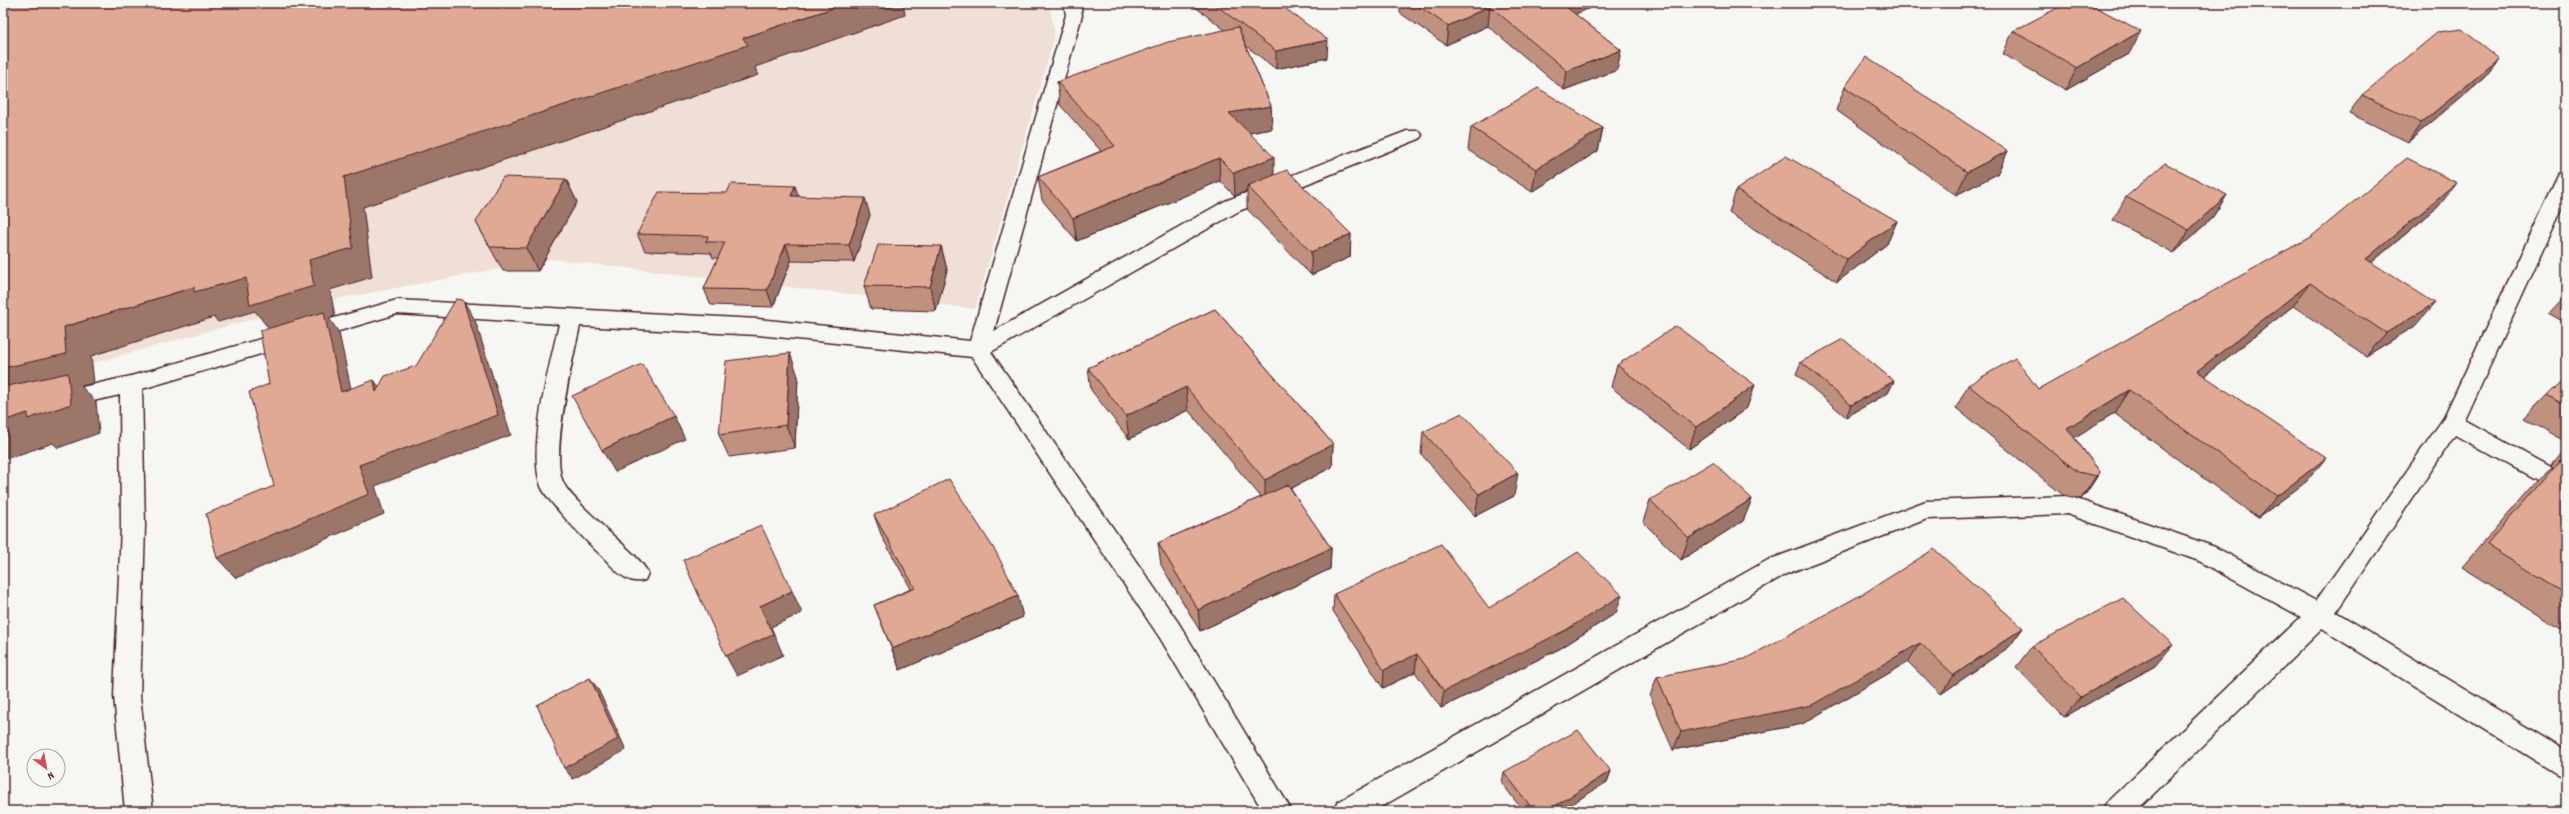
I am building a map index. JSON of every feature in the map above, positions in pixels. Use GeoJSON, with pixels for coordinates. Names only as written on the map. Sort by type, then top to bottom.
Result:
{"type":"FeatureCollection","features":[{"type":"Feature","properties":{"kind":"street"},"geometry":{"type":"LineString","coordinates":[[978,350],[1074,15],[1072,3]]}},
{"type":"Feature","properties":{"kind":"street"},"geometry":{"type":"LineString","coordinates":[[3,413],[131,384],[397,307],[571,318],[758,327],[978,350],[1232,206],[1414,135]]}},
{"type":"Feature","properties":{"kind":"street"},"geometry":{"type":"LineString","coordinates":[[2117,811],[2320,615],[2452,424],[2566,178]]}},
{"type":"Feature","properties":{"kind":"street"},"geometry":{"type":"LineString","coordinates":[[571,318],[556,391],[550,437],[548,460],[552,486],[604,544],[636,574]]}},
{"type":"Feature","properties":{"kind":"street"},"geometry":{"type":"LineString","coordinates":[[978,350],[1169,630],[1278,811]]}},
{"type":"Feature","properties":{"kind":"street"},"geometry":{"type":"LineString","coordinates":[[131,384],[132,526],[127,696],[139,811]]}},
{"type":"Feature","properties":{"kind":"street"},"geometry":{"type":"LineString","coordinates":[[2452,424],[2566,487]]}},
{"type":"Feature","properties":{"kind":"street"},"geometry":{"type":"LineString","coordinates":[[1348,811],[1777,567],[1926,510],[2068,505],[2207,554],[2320,615],[2566,766]]}},
{"type":"Feature","properties":{"kind":"shaded area"},"geometry":{"type":"Polygon","coordinates":[[[3,3],[1049,3],[1055,35],[975,309],[551,259],[299,306],[3,388],[3,3]]]}},
{"type":"Feature","properties":{"kind":"building"},"geometry":{"type":"Polygon","coordinates":[[[3,3],[848,3],[743,38],[748,45],[344,177],[353,248],[309,260],[314,286],[250,305],[246,278],[194,292],[194,287],[64,327],[66,354],[3,368],[3,3]]]}},
{"type":"Feature","properties":{"kind":"building"},"geometry":{"type":"Polygon","coordinates":[[[1213,3],[1278,3],[1328,40],[1276,51],[1213,3]]]}},
{"type":"Feature","properties":{"kind":"building"},"geometry":{"type":"Polygon","coordinates":[[[1414,3],[1561,3],[1621,50],[1567,71],[1490,6],[1448,26],[1414,3]]]}},
{"type":"Feature","properties":{"kind":"building"},"geometry":{"type":"Polygon","coordinates":[[[2067,3],[2088,3],[2141,31],[2077,68],[2013,31],[2067,3]]]}},
{"type":"Feature","properties":{"kind":"building"},"geometry":{"type":"Polygon","coordinates":[[[1238,27],[1271,106],[1229,113],[1274,157],[1234,173],[1219,158],[1073,218],[1038,177],[1115,146],[1057,82],[1168,42],[1238,27]]]}},
{"type":"Feature","properties":{"kind":"building"},"geometry":{"type":"Polygon","coordinates":[[[2462,29],[2499,59],[2421,123],[2362,95],[2438,32],[2462,29]]]}},
{"type":"Feature","properties":{"kind":"building"},"geometry":{"type":"Polygon","coordinates":[[[1866,57],[2008,151],[1967,172],[1845,87],[1866,57]]]}},
{"type":"Feature","properties":{"kind":"building"},"geometry":{"type":"Polygon","coordinates":[[[1538,88],[1603,128],[1536,169],[1471,127],[1538,88]]]}},
{"type":"Feature","properties":{"kind":"building"},"geometry":{"type":"Polygon","coordinates":[[[1786,156],[1897,221],[1847,259],[1736,190],[1786,156]]]}},
{"type":"Feature","properties":{"kind":"building"},"geometry":{"type":"Polygon","coordinates":[[[2407,158],[2457,183],[2366,259],[2435,303],[2386,333],[2310,283],[2197,371],[2326,458],[2277,496],[2129,390],[2067,428],[2100,472],[2096,476],[2078,472],[1968,385],[2015,358],[2038,389],[2312,236],[2407,158]]]}},
{"type":"Feature","properties":{"kind":"building"},"geometry":{"type":"Polygon","coordinates":[[[2165,163],[2227,195],[2189,230],[2126,197],[2165,163]]]}},
{"type":"Feature","properties":{"kind":"building"},"geometry":{"type":"Polygon","coordinates":[[[1287,170],[1351,234],[1311,252],[1247,186],[1287,170]]]}},
{"type":"Feature","properties":{"kind":"building"},"geometry":{"type":"Polygon","coordinates":[[[503,177],[566,179],[526,248],[490,247],[476,222],[503,177]]]}},
{"type":"Feature","properties":{"kind":"building"},"geometry":{"type":"Polygon","coordinates":[[[731,184],[795,186],[791,196],[865,198],[849,245],[786,244],[767,290],[704,289],[725,242],[706,242],[708,236],[637,234],[659,192],[727,193],[731,184]]]}},
{"type":"Feature","properties":{"kind":"building"},"geometry":{"type":"Polygon","coordinates":[[[878,245],[941,246],[930,287],[864,286],[878,245]]]}},
{"type":"Feature","properties":{"kind":"building"},"geometry":{"type":"Polygon","coordinates":[[[456,299],[463,300],[498,415],[359,465],[369,494],[217,558],[206,514],[274,486],[249,392],[269,384],[260,331],[324,312],[341,392],[374,380],[376,392],[385,376],[416,366],[456,299]]]}},
{"type":"Feature","properties":{"kind":"building"},"geometry":{"type":"Polygon","coordinates":[[[1215,309],[1333,444],[1265,480],[1186,387],[1126,416],[1088,368],[1215,309]]]}},
{"type":"Feature","properties":{"kind":"building"},"geometry":{"type":"Polygon","coordinates":[[[1676,326],[1755,385],[1696,427],[1617,365],[1676,326]]]}},
{"type":"Feature","properties":{"kind":"building"},"geometry":{"type":"Polygon","coordinates":[[[1843,339],[1894,381],[1851,405],[1801,362],[1843,339]]]}},
{"type":"Feature","properties":{"kind":"building"},"geometry":{"type":"Polygon","coordinates":[[[790,353],[786,425],[719,435],[726,361],[790,353]]]}},
{"type":"Feature","properties":{"kind":"building"},"geometry":{"type":"Polygon","coordinates":[[[642,364],[674,416],[602,450],[572,396],[642,364]]]}},
{"type":"Feature","properties":{"kind":"building"},"geometry":{"type":"Polygon","coordinates":[[[68,373],[71,404],[28,419],[28,413],[3,421],[3,387],[68,373]]]}},
{"type":"Feature","properties":{"kind":"building"},"geometry":{"type":"Polygon","coordinates":[[[2566,376],[2566,406],[2547,395],[2566,376]]]}},
{"type":"Feature","properties":{"kind":"building"},"geometry":{"type":"Polygon","coordinates":[[[1462,413],[1518,473],[1479,494],[1423,432],[1462,413]]]}},
{"type":"Feature","properties":{"kind":"building"},"geometry":{"type":"Polygon","coordinates":[[[2560,459],[2566,462],[2566,594],[2486,545],[2560,459]]]}},
{"type":"Feature","properties":{"kind":"building"},"geometry":{"type":"Polygon","coordinates":[[[1713,462],[1752,499],[1689,538],[1650,500],[1713,462]]]}},
{"type":"Feature","properties":{"kind":"building"},"geometry":{"type":"Polygon","coordinates":[[[949,479],[996,552],[1018,596],[892,649],[874,605],[915,588],[874,515],[949,479]]]}},
{"type":"Feature","properties":{"kind":"building"},"geometry":{"type":"Polygon","coordinates":[[[1288,485],[1331,548],[1198,610],[1158,543],[1288,485]]]}},
{"type":"Feature","properties":{"kind":"building"},"geometry":{"type":"Polygon","coordinates":[[[761,525],[792,591],[760,606],[773,634],[726,656],[683,560],[761,525]]]}},
{"type":"Feature","properties":{"kind":"building"},"geometry":{"type":"Polygon","coordinates":[[[1441,544],[1489,608],[1578,552],[1622,595],[1566,630],[1444,691],[1417,654],[1384,670],[1334,594],[1441,544]]]}},
{"type":"Feature","properties":{"kind":"building"},"geometry":{"type":"Polygon","coordinates":[[[1934,549],[2023,628],[1954,675],[1920,643],[1812,705],[1681,732],[1657,677],[1745,659],[1866,592],[1934,549]]]}},
{"type":"Feature","properties":{"kind":"building"},"geometry":{"type":"Polygon","coordinates":[[[2123,598],[2173,645],[2081,697],[2032,646],[2123,598]]]}},
{"type":"Feature","properties":{"kind":"building"},"geometry":{"type":"Polygon","coordinates":[[[590,678],[618,739],[564,768],[537,705],[590,678]]]}},
{"type":"Feature","properties":{"kind":"building"},"geometry":{"type":"Polygon","coordinates":[[[1578,730],[1611,771],[1547,811],[1534,811],[1504,772],[1578,730]]]}}]}
